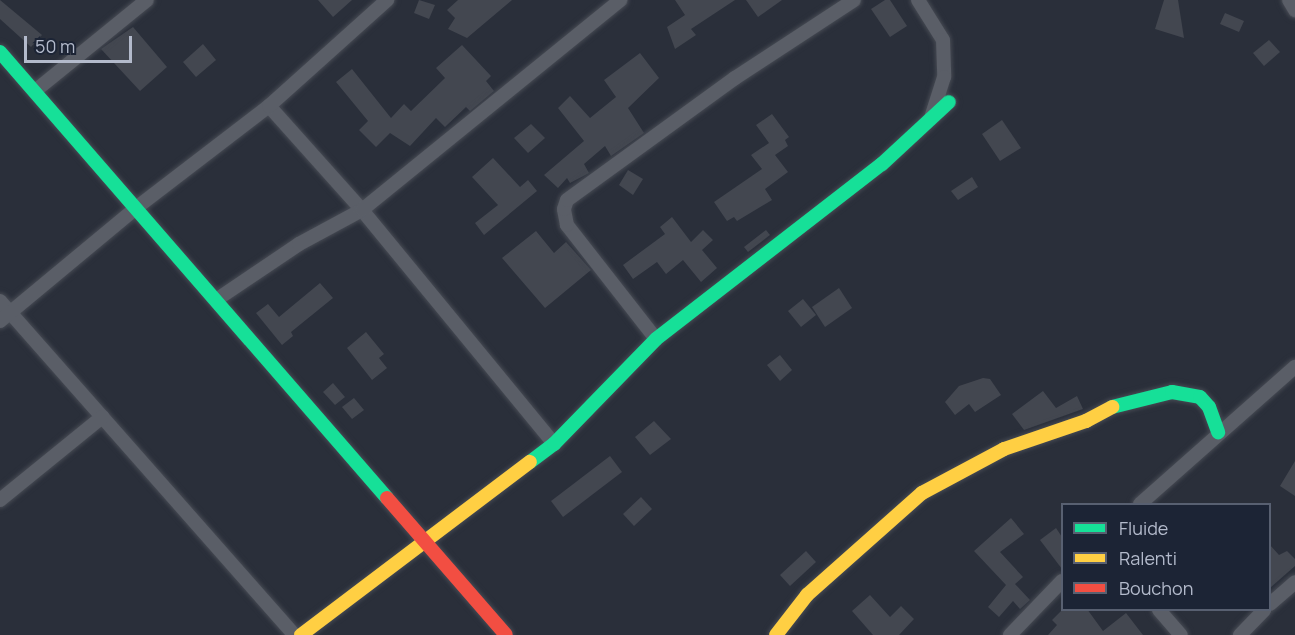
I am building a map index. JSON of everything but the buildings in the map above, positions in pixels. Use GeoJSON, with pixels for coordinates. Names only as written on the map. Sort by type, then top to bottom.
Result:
{"type":"FeatureCollection","features":[{"type":"Feature","properties":{"kind":"street"},"geometry":{"type":"LineString","coordinates":[[5,317],[135,208],[269,106],[387,0]]}},
{"type":"Feature","properties":{"kind":"street"},"geometry":{"type":"LineString","coordinates":[[216,300],[299,244],[362,210],[620,0]]}},
{"type":"Feature","properties":{"kind":"street"},"geometry":{"type":"LineString","coordinates":[[656,339],[567,225],[564,209],[567,200],[735,78],[854,0]]}},
{"type":"Feature","properties":{"kind":"street"},"geometry":{"type":"LineString","coordinates":[[918,0],[943,39],[944,77],[930,119]]}},
{"type":"Feature","properties":{"kind":"street"},"geometry":{"type":"LineString","coordinates":[[1289,0],[1295,10]]}},
{"type":"Feature","properties":{"kind":"street"},"geometry":{"type":"LineString","coordinates":[[34,92],[145,1]]}},
{"type":"Feature","properties":{"kind":"street"},"geometry":{"type":"LineString","coordinates":[[0,52],[506,635]]}},
{"type":"Feature","properties":{"kind":"street"},"geometry":{"type":"LineString","coordinates":[[301,635],[554,444],[656,339],[882,164],[949,102]]}},
{"type":"Feature","properties":{"kind":"street"},"geometry":{"type":"LineString","coordinates":[[269,106],[362,210],[554,444]]}},
{"type":"Feature","properties":{"kind":"street"},"geometry":{"type":"LineString","coordinates":[[0,301],[5,317],[102,417],[294,635]]}},
{"type":"Feature","properties":{"kind":"street"},"geometry":{"type":"LineString","coordinates":[[1141,503],[1218,432],[1295,368]]}},
{"type":"Feature","properties":{"kind":"street"},"geometry":{"type":"LineString","coordinates":[[776,635],[816,586],[922,493],[1004,449],[1086,421],[1118,404],[1172,392],[1200,397],[1209,407],[1218,432]]}},
{"type":"Feature","properties":{"kind":"street"},"geometry":{"type":"LineString","coordinates":[[0,500],[102,417]]}},
{"type":"Feature","properties":{"kind":"street"},"geometry":{"type":"LineString","coordinates":[[1010,635],[1061,582]]}},
{"type":"Feature","properties":{"kind":"street"},"geometry":{"type":"LineString","coordinates":[[1271,602],[1295,582]]}},
{"type":"Feature","properties":{"kind":"street"},"geometry":{"type":"LineString","coordinates":[[1161,611],[1181,635]]}},
{"type":"Feature","properties":{"kind":"street"},"geometry":{"type":"LineString","coordinates":[[1240,635],[1262,611]]}},
{"type":"Feature","properties":{"kind":"traffic: fast"},"geometry":{"type":"LineString","coordinates":[[0,52],[387,498]]}},
{"type":"Feature","properties":{"kind":"traffic: fast"},"geometry":{"type":"LineString","coordinates":[[530,462],[554,444],[656,339],[882,164],[949,102]]}},
{"type":"Feature","properties":{"kind":"traffic: fast"},"geometry":{"type":"LineString","coordinates":[[1112,407],[1172,392],[1200,397],[1209,407],[1218,432]]}},
{"type":"Feature","properties":{"kind":"traffic: slow"},"geometry":{"type":"LineString","coordinates":[[776,635],[807,595],[922,493],[1004,449],[1086,421],[1112,407]]}},
{"type":"Feature","properties":{"kind":"traffic: slow"},"geometry":{"type":"LineString","coordinates":[[301,635],[530,462]]}},
{"type":"Feature","properties":{"kind":"traffic: jam"},"geometry":{"type":"LineString","coordinates":[[387,498],[506,635]]}}]}
